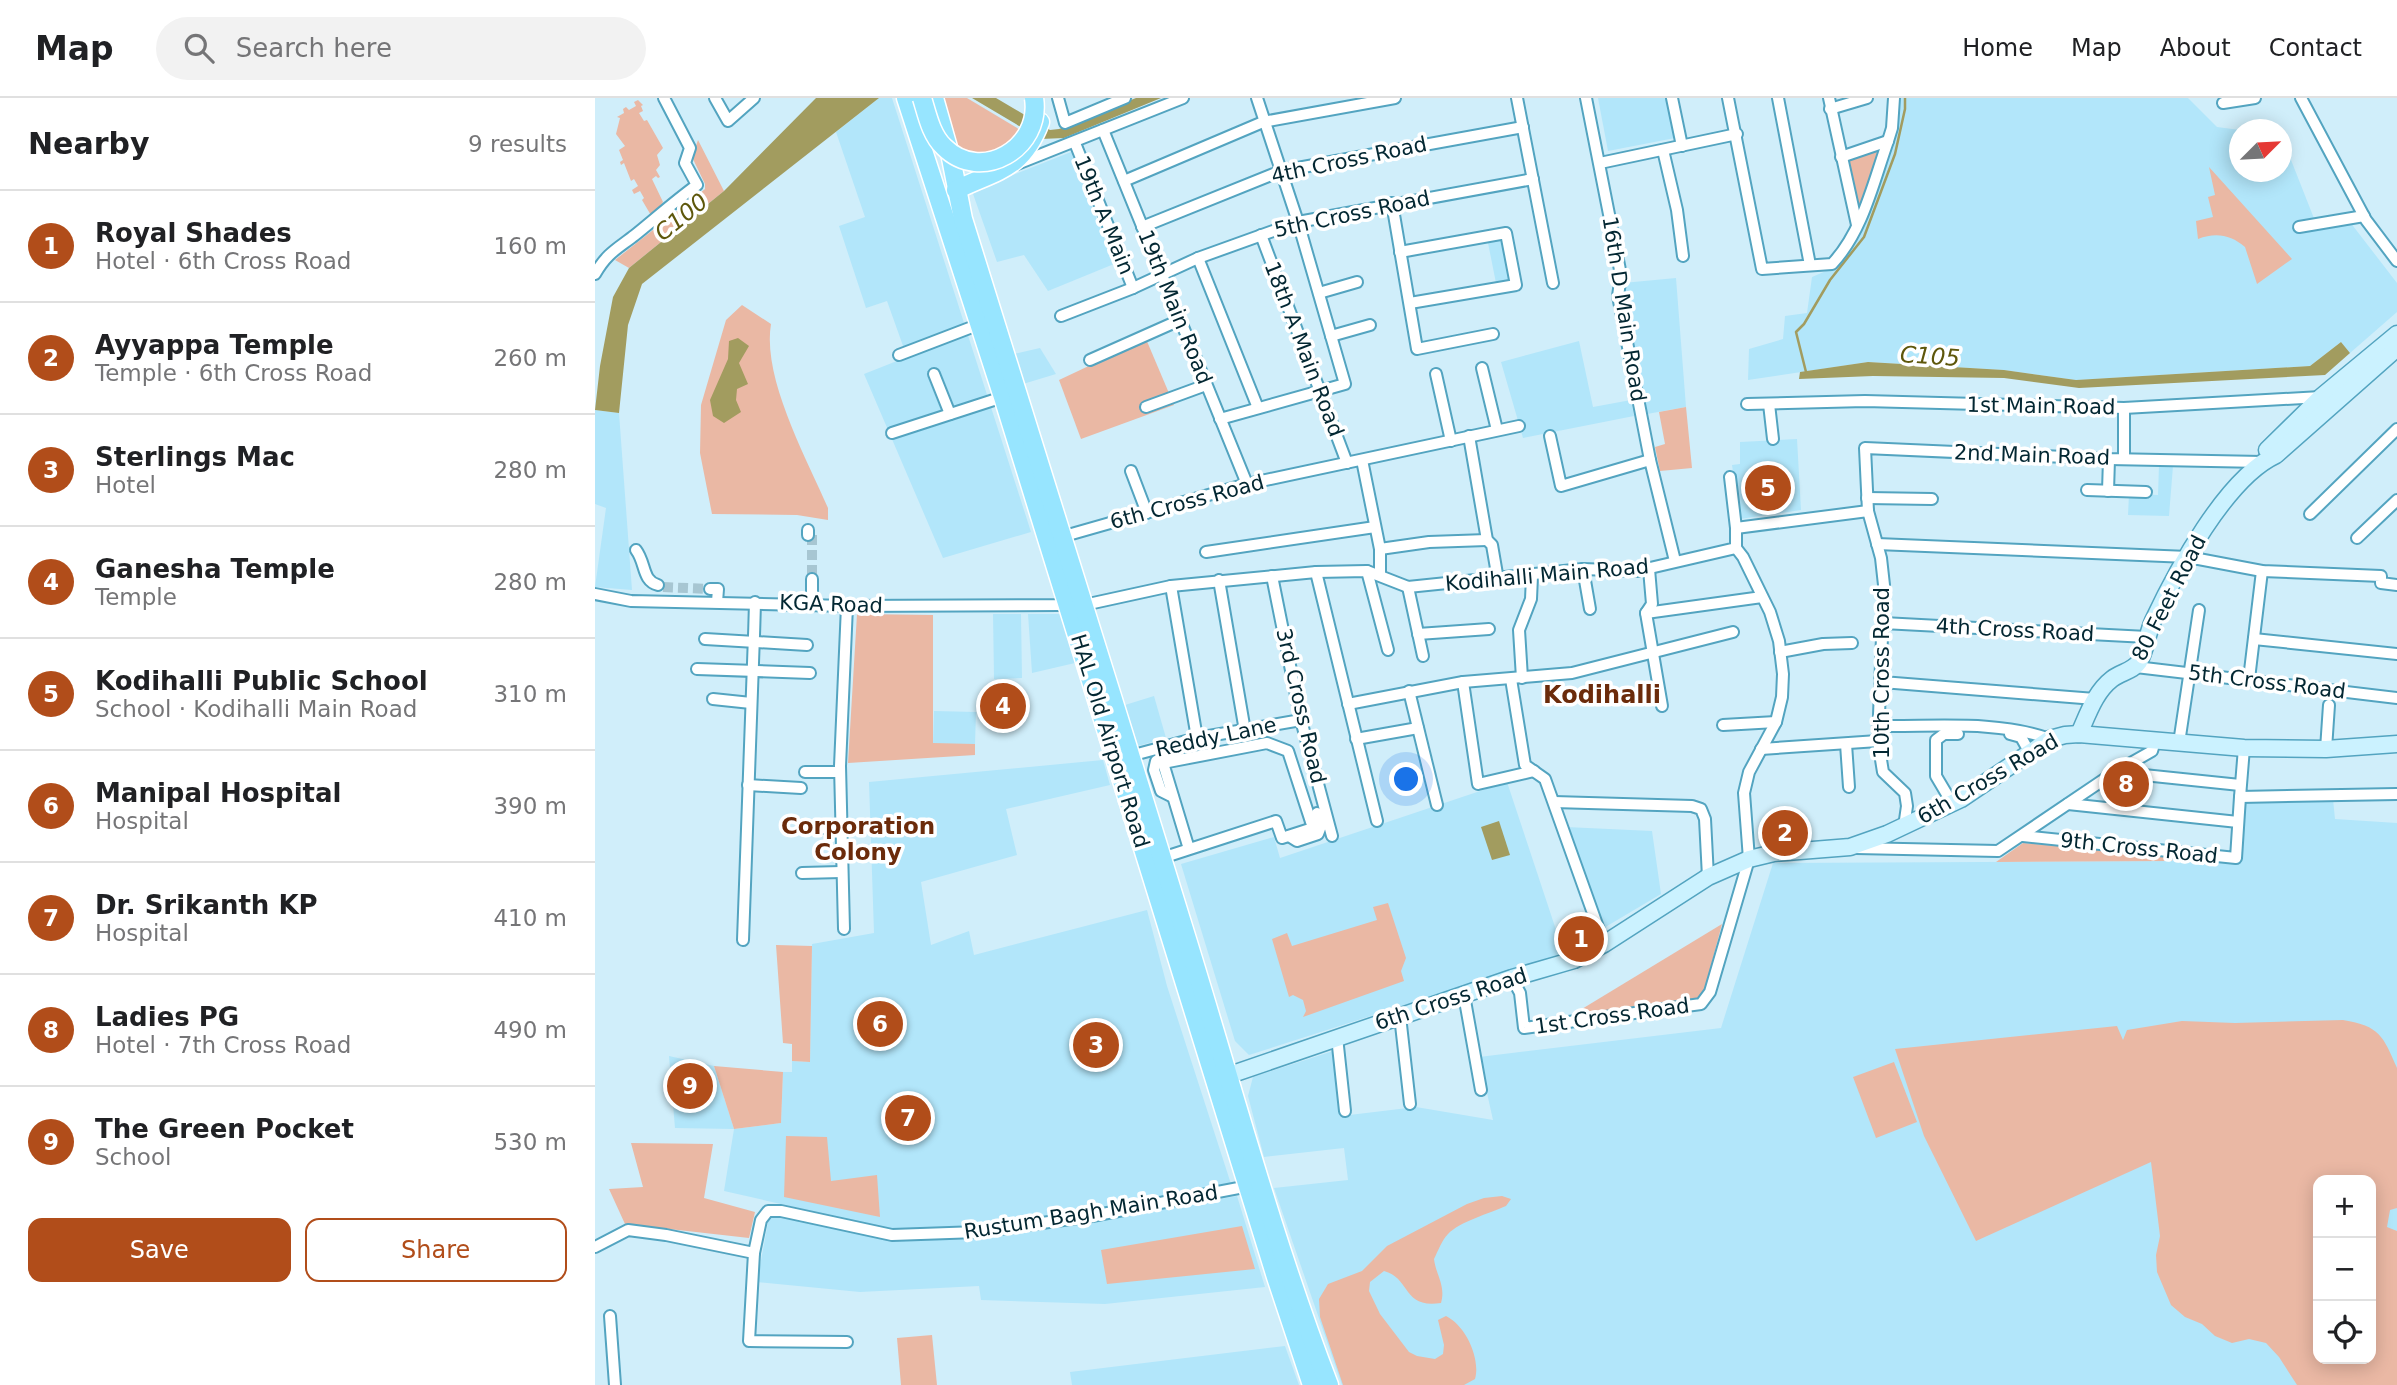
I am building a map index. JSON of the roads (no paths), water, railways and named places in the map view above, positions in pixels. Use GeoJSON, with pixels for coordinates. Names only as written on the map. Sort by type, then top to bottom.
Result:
{"type":"FeatureCollection","features":[{"type":"Feature","properties":{"kind":"main road","name":"HAL Old Airport Road"},"geometry":{"type":"LineString","coordinates":[[906,98],[973,327],[1003,397],[1130,756],[1163,858],[1223,1072],[1249,1186],[1312,1385]]}},
{"type":"Feature","properties":{"kind":"main road"},"geometry":{"type":"LineString","coordinates":[[922,98],[933,131],[943,147],[968,160],[980,162],[1004,156],[1027,138],[1033,122],[1034,98]]}},
{"type":"Feature","properties":{"kind":"main road","name":"HAL Old Airport Road"},"geometry":{"type":"LineString","coordinates":[[933,98],[950,158],[955,190],[1061,537],[1075,604],[1223,1072],[1329,1385]]}},
{"type":"Feature","properties":{"kind":"main road"},"geometry":{"type":"LineString","coordinates":[[955,190],[1011,166],[1020,158],[1038,129],[1042,98]]}},
{"type":"Feature","properties":{"kind":"street"},"geometry":{"type":"LineString","coordinates":[[595,274],[604,258],[664,208],[697,185],[685,163],[690,148],[664,98]]}},
{"type":"Feature","properties":{"kind":"street"},"geometry":{"type":"LineString","coordinates":[[715,98],[728,121],[754,98]]}},
{"type":"Feature","properties":{"kind":"street"},"geometry":{"type":"LineString","coordinates":[[1058,98],[1065,123],[1125,98]]}},
{"type":"Feature","properties":{"kind":"street"},"geometry":{"type":"LineString","coordinates":[[1011,166],[1075,143],[1183,98]]}},
{"type":"Feature","properties":{"kind":"street"},"geometry":{"type":"LineString","coordinates":[[1220,419],[1345,384],[1297,222],[1263,122],[1258,98]]}},
{"type":"Feature","properties":{"kind":"street"},"geometry":{"type":"LineString","coordinates":[[1123,181],[1263,122],[1395,98]]}},
{"type":"Feature","properties":{"kind":"street"},"geometry":{"type":"LineString","coordinates":[[1517,98],[1553,284]]}},
{"type":"Feature","properties":{"kind":"street","name":"16th D Main Road"},"geometry":{"type":"LineString","coordinates":[[1586,98],[1621,275],[1618,296],[1650,460],[1675,561]]}},
{"type":"Feature","properties":{"kind":"street"},"geometry":{"type":"LineString","coordinates":[[1672,98],[1682,146]]}},
{"type":"Feature","properties":{"kind":"street"},"geometry":{"type":"LineString","coordinates":[[1728,98],[1762,269],[1832,264],[1846,248],[1858,227],[1888,141],[1892,128],[1894,98]]}},
{"type":"Feature","properties":{"kind":"street"},"geometry":{"type":"LineString","coordinates":[[1778,98],[1810,265]]}},
{"type":"Feature","properties":{"kind":"street"},"geometry":{"type":"LineString","coordinates":[[1858,227],[1840,157],[1830,103],[1867,98]]}},
{"type":"Feature","properties":{"kind":"street"},"geometry":{"type":"LineString","coordinates":[[2223,103],[2255,98]]}},
{"type":"Feature","properties":{"kind":"street"},"geometry":{"type":"LineString","coordinates":[[2301,98],[2364,216],[2397,261]]}},
{"type":"Feature","properties":{"kind":"street","name":"4th Cross Road"},"geometry":{"type":"LineString","coordinates":[[1142,227],[1281,171],[1523,127]]}},
{"type":"Feature","properties":{"kind":"street","name":"19th Main Road"},"geometry":{"type":"LineString","coordinates":[[1103,130],[1247,484]]}},
{"type":"Feature","properties":{"kind":"street"},"geometry":{"type":"LineString","coordinates":[[1600,163],[1737,134]]}},
{"type":"Feature","properties":{"kind":"street"},"geometry":{"type":"LineString","coordinates":[[1840,157],[1888,141]]}},
{"type":"Feature","properties":{"kind":"street","name":"19th A Main"},"geometry":{"type":"LineString","coordinates":[[1075,143],[1133,288]]}},
{"type":"Feature","properties":{"kind":"street"},"geometry":{"type":"LineString","coordinates":[[1663,150],[1677,210],[1683,256]]}},
{"type":"Feature","properties":{"kind":"street","name":"5th Cross Road"},"geometry":{"type":"LineString","coordinates":[[1061,316],[1133,288],[1198,258],[1297,222],[1532,179]]}},
{"type":"Feature","properties":{"kind":"street"},"geometry":{"type":"LineString","coordinates":[[1392,203],[1417,349],[1493,334]]}},
{"type":"Feature","properties":{"kind":"street"},"geometry":{"type":"LineString","coordinates":[[2299,227],[2364,216]]}},
{"type":"Feature","properties":{"kind":"street"},"geometry":{"type":"LineString","coordinates":[[1400,251],[1506,233],[1516,285],[1409,303]]}},
{"type":"Feature","properties":{"kind":"street","name":"18th A Main Road"},"geometry":{"type":"LineString","coordinates":[[1261,235],[1347,463]]}},
{"type":"Feature","properties":{"kind":"street"},"geometry":{"type":"LineString","coordinates":[[1198,258],[1258,408]]}},
{"type":"Feature","properties":{"kind":"street"},"geometry":{"type":"LineString","coordinates":[[1319,293],[1357,282]]}},
{"type":"Feature","properties":{"kind":"street"},"geometry":{"type":"LineString","coordinates":[[1090,360],[1180,320]]}},
{"type":"Feature","properties":{"kind":"street"},"geometry":{"type":"LineString","coordinates":[[1331,336],[1370,325]]}},
{"type":"Feature","properties":{"kind":"street"},"geometry":{"type":"LineString","coordinates":[[899,355],[973,327]]}},
{"type":"Feature","properties":{"kind":"street","name":"80 Feet Road"},"geometry":{"type":"LineString","coordinates":[[2328,399],[2397,334]]}},
{"type":"Feature","properties":{"kind":"street","name":"80 Feet Road"},"geometry":{"type":"LineString","coordinates":[[2079,734],[2095,699],[2111,680],[2136,667],[2162,603],[2188,556],[2220,506],[2262,462],[2267,448],[2397,348]]}},
{"type":"Feature","properties":{"kind":"street"},"geometry":{"type":"LineString","coordinates":[[1482,368],[1497,430]]}},
{"type":"Feature","properties":{"kind":"street"},"geometry":{"type":"LineString","coordinates":[[934,374],[950,414]]}},
{"type":"Feature","properties":{"kind":"street"},"geometry":{"type":"LineString","coordinates":[[1436,374],[1451,440]]}},
{"type":"Feature","properties":{"kind":"street"},"geometry":{"type":"LineString","coordinates":[[1146,407],[1206,385]]}},
{"type":"Feature","properties":{"kind":"street"},"geometry":{"type":"LineString","coordinates":[[892,433],[1003,397]]}},
{"type":"Feature","properties":{"kind":"street","name":"1st Main Road"},"geometry":{"type":"LineString","coordinates":[[1747,404],[1865,401],[2124,408],[2328,399]]}},
{"type":"Feature","properties":{"kind":"street"},"geometry":{"type":"LineString","coordinates":[[1769,404],[1773,439]]}},
{"type":"Feature","properties":{"kind":"street"},"geometry":{"type":"LineString","coordinates":[[2124,408],[2124,458]]}},
{"type":"Feature","properties":{"kind":"street","name":"6th Cross Road"},"geometry":{"type":"LineString","coordinates":[[1061,537],[1247,484],[1520,426]]}},
{"type":"Feature","properties":{"kind":"street"},"geometry":{"type":"LineString","coordinates":[[2310,514],[2397,429]]}},
{"type":"Feature","properties":{"kind":"street"},"geometry":{"type":"LineString","coordinates":[[1469,436],[1487,540],[1492,545],[1500,578]]}},
{"type":"Feature","properties":{"kind":"street"},"geometry":{"type":"LineString","coordinates":[[1550,436],[1561,486],[1650,460]]}},
{"type":"Feature","properties":{"kind":"street","name":"2nd Main Road"},"geometry":{"type":"LineString","coordinates":[[1868,511],[1865,448],[2109,459],[2262,462]]}},
{"type":"Feature","properties":{"kind":"street"},"geometry":{"type":"LineString","coordinates":[[2108,491],[2109,459]]}},
{"type":"Feature","properties":{"kind":"street"},"geometry":{"type":"LineString","coordinates":[[1362,460],[1380,549],[1380,574]]}},
{"type":"Feature","properties":{"kind":"street"},"geometry":{"type":"LineString","coordinates":[[1131,471],[1147,513]]}},
{"type":"Feature","properties":{"kind":"street"},"geometry":{"type":"LineString","coordinates":[[1730,477],[1736,548],[1770,612],[1780,652],[1782,697],[1776,722],[1749,772],[1744,793],[1749,859]]}},
{"type":"Feature","properties":{"kind":"street"},"geometry":{"type":"LineString","coordinates":[[2087,490],[2146,492]]}},
{"type":"Feature","properties":{"kind":"street"},"geometry":{"type":"LineString","coordinates":[[1867,498],[1932,499]]}},
{"type":"Feature","properties":{"kind":"street"},"geometry":{"type":"LineString","coordinates":[[2357,538],[2397,500]]}},
{"type":"Feature","properties":{"kind":"street"},"geometry":{"type":"LineString","coordinates":[[1736,528],[1868,511]]}},
{"type":"Feature","properties":{"kind":"street","name":"10th Cross Road"},"geometry":{"type":"LineString","coordinates":[[1868,511],[1884,585],[1878,741],[1883,772],[1905,793],[1907,806],[1904,827]]}},
{"type":"Feature","properties":{"kind":"street"},"geometry":{"type":"LineString","coordinates":[[1206,552],[1375,527]]}},
{"type":"Feature","properties":{"kind":"street"},"geometry":{"type":"LineString","coordinates":[[1380,549],[1429,542],[1487,540]]}},
{"type":"Feature","properties":{"kind":"street"},"geometry":{"type":"LineString","coordinates":[[1877,544],[2188,556],[2262,571],[2381,576],[2381,583],[2397,585]]}},
{"type":"Feature","properties":{"kind":"street","name":"Kodihalli Main Road"},"geometry":{"type":"LineString","coordinates":[[1408,587],[1583,569],[1637,571],[1736,548]]}},
{"type":"Feature","properties":{"kind":"street"},"geometry":{"type":"LineString","coordinates":[[636,550],[643,558],[647,579],[661,586],[664,601]]}},
{"type":"Feature","properties":{"kind":"street"},"geometry":{"type":"LineString","coordinates":[[1583,569],[1590,609]]}},
{"type":"Feature","properties":{"kind":"street"},"geometry":{"type":"LineString","coordinates":[[1649,569],[1652,604],[1646,613],[1662,706]]}},
{"type":"Feature","properties":{"kind":"street"},"geometry":{"type":"LineString","coordinates":[[1075,604],[1219,580],[1367,570],[1408,587],[1423,656]]}},
{"type":"Feature","properties":{"kind":"street"},"geometry":{"type":"LineString","coordinates":[[1367,570],[1388,650]]}},
{"type":"Feature","properties":{"kind":"street"},"geometry":{"type":"LineString","coordinates":[[2249,679],[2262,571]]}},
{"type":"Feature","properties":{"kind":"street"},"geometry":{"type":"LineString","coordinates":[[1316,572],[1377,821]]}},
{"type":"Feature","properties":{"kind":"street","name":"3rd Cross Road"},"geometry":{"type":"LineString","coordinates":[[1272,576],[1301,720],[1332,836]]}},
{"type":"Feature","properties":{"kind":"street"},"geometry":{"type":"LineString","coordinates":[[1532,576],[1531,599],[1519,630],[1517,678],[1525,765],[1545,779],[1604,944]]}},
{"type":"Feature","properties":{"kind":"street"},"geometry":{"type":"LineString","coordinates":[[810,579],[810,604]]}},
{"type":"Feature","properties":{"kind":"street"},"geometry":{"type":"LineString","coordinates":[[1219,580],[1245,731]]}},
{"type":"Feature","properties":{"kind":"street"},"geometry":{"type":"LineString","coordinates":[[1171,586],[1197,738]]}},
{"type":"Feature","properties":{"kind":"street"},"geometry":{"type":"LineString","coordinates":[[710,589],[717,589],[717,602]]}},
{"type":"Feature","properties":{"kind":"street","name":"KGA Road"},"geometry":{"type":"LineString","coordinates":[[595,594],[631,601],[847,606],[1075,604]]}},
{"type":"Feature","properties":{"kind":"street"},"geometry":{"type":"LineString","coordinates":[[1646,613],[1762,597]]}},
{"type":"Feature","properties":{"kind":"street"},"geometry":{"type":"LineString","coordinates":[[743,940],[755,602]]}},
{"type":"Feature","properties":{"kind":"street"},"geometry":{"type":"LineString","coordinates":[[844,929],[840,772],[847,606]]}},
{"type":"Feature","properties":{"kind":"street"},"geometry":{"type":"LineString","coordinates":[[2179,743],[2199,610]]}},
{"type":"Feature","properties":{"kind":"street","name":"4th Cross Road"},"geometry":{"type":"LineString","coordinates":[[1883,623],[2147,637]]}},
{"type":"Feature","properties":{"kind":"street"},"geometry":{"type":"LineString","coordinates":[[1419,634],[1489,629]]}},
{"type":"Feature","properties":{"kind":"street"},"geometry":{"type":"LineString","coordinates":[[1348,704],[1463,682],[1572,673],[1733,632]]}},
{"type":"Feature","properties":{"kind":"street"},"geometry":{"type":"LineString","coordinates":[[705,639],[807,645]]}},
{"type":"Feature","properties":{"kind":"street"},"geometry":{"type":"LineString","coordinates":[[2254,639],[2397,654]]}},
{"type":"Feature","properties":{"kind":"street"},"geometry":{"type":"LineString","coordinates":[[1780,652],[1823,644],[1852,643]]}},
{"type":"Feature","properties":{"kind":"street","name":"5th Cross Road"},"geometry":{"type":"LineString","coordinates":[[2136,667],[2397,698]]}},
{"type":"Feature","properties":{"kind":"street"},"geometry":{"type":"LineString","coordinates":[[697,669],[810,673]]}},
{"type":"Feature","properties":{"kind":"street"},"geometry":{"type":"LineString","coordinates":[[1463,682],[1478,784],[1534,771]]}},
{"type":"Feature","properties":{"kind":"street"},"geometry":{"type":"LineString","coordinates":[[1882,682],[2095,699]]}},
{"type":"Feature","properties":{"kind":"street"},"geometry":{"type":"LineString","coordinates":[[1409,691],[1437,805]]}},
{"type":"Feature","properties":{"kind":"street"},"geometry":{"type":"LineString","coordinates":[[713,699],[751,703]]}},
{"type":"Feature","properties":{"kind":"street"},"geometry":{"type":"LineString","coordinates":[[2326,749],[2329,705]]}},
{"type":"Feature","properties":{"kind":"street","name":"Reddy Lane"},"geometry":{"type":"LineString","coordinates":[[1130,756],[1197,738],[1301,720]]}},
{"type":"Feature","properties":{"kind":"street"},"geometry":{"type":"LineString","coordinates":[[1723,725],[1776,722]]}},
{"type":"Feature","properties":{"kind":"street"},"geometry":{"type":"LineString","coordinates":[[1879,726],[2002,727],[2031,732],[2050,739]]}},
{"type":"Feature","properties":{"kind":"street"},"geometry":{"type":"LineString","coordinates":[[1356,739],[1418,727]]}},
{"type":"Feature","properties":{"kind":"street"},"geometry":{"type":"LineString","coordinates":[[1952,803],[1936,776],[1936,740],[1944,734],[2013,734],[2021,737],[2030,753]]}},
{"type":"Feature","properties":{"kind":"street","name":"6th Cross Road"},"geometry":{"type":"LineString","coordinates":[[1223,1072],[1250,1067],[1512,978],[1574,960],[1709,877],[1749,859],[1774,852],[1850,847],[1904,827],[1952,803],[2050,739],[2079,734],[2244,748],[2326,749],[2397,744]]}},
{"type":"Feature","properties":{"kind":"street"},"geometry":{"type":"LineString","coordinates":[[1761,749],[1878,741]]}},
{"type":"Feature","properties":{"kind":"street"},"geometry":{"type":"LineString","coordinates":[[1850,847],[1998,851],[2115,772],[2152,751],[2155,741]]}},
{"type":"Feature","properties":{"kind":"street"},"geometry":{"type":"LineString","coordinates":[[1163,858],[1276,821],[1282,838],[1313,828],[1288,751],[1267,743],[1163,763],[1189,849]]}},
{"type":"Feature","properties":{"kind":"street"},"geometry":{"type":"LineString","coordinates":[[1846,744],[1849,787]]}},
{"type":"Feature","properties":{"kind":"street","name":"9th Cross Road"},"geometry":{"type":"LineString","coordinates":[[2023,836],[2236,858],[2244,748]]}},
{"type":"Feature","properties":{"kind":"street"},"geometry":{"type":"LineString","coordinates":[[1164,757],[1156,761],[1154,770],[1161,791],[1173,797]]}},
{"type":"Feature","properties":{"kind":"street"},"geometry":{"type":"LineString","coordinates":[[805,772],[840,772]]}},
{"type":"Feature","properties":{"kind":"street"},"geometry":{"type":"LineString","coordinates":[[2115,772],[2240,785]]}},
{"type":"Feature","properties":{"kind":"street"},"geometry":{"type":"LineString","coordinates":[[748,785],[801,788]]}},
{"type":"Feature","properties":{"kind":"street"},"geometry":{"type":"LineString","coordinates":[[2240,797],[2397,794]]}},
{"type":"Feature","properties":{"kind":"street"},"geometry":{"type":"LineString","coordinates":[[1554,802],[1692,806],[1701,809],[1705,819],[1709,877]]}},
{"type":"Feature","properties":{"kind":"street"},"geometry":{"type":"LineString","coordinates":[[2068,804],[2238,822]]}},
{"type":"Feature","properties":{"kind":"street"},"geometry":{"type":"LineString","coordinates":[[1289,836],[1297,841],[1318,834],[1321,826],[1317,813]]}},
{"type":"Feature","properties":{"kind":"street"},"geometry":{"type":"LineString","coordinates":[[803,828],[840,828]]}},
{"type":"Feature","properties":{"kind":"street","name":"1st Cross Road"},"geometry":{"type":"LineString","coordinates":[[1512,978],[1520,993],[1524,1028],[1701,1004],[1710,992],[1749,859]]}},
{"type":"Feature","properties":{"kind":"street"},"geometry":{"type":"LineString","coordinates":[[802,873],[841,872]]}},
{"type":"Feature","properties":{"kind":"street"},"geometry":{"type":"LineString","coordinates":[[1464,995],[1481,1090]]}},
{"type":"Feature","properties":{"kind":"street"},"geometry":{"type":"LineString","coordinates":[[1400,1016],[1410,1104]]}},
{"type":"Feature","properties":{"kind":"street"},"geometry":{"type":"LineString","coordinates":[[1338,1037],[1345,1111]]}},
{"type":"Feature","properties":{"kind":"street","name":"Rustum Bagh Main Road"},"geometry":{"type":"LineString","coordinates":[[754,1253],[761,1220],[768,1211],[781,1211],[892,1235],[978,1232],[1092,1216],[1249,1186]]}},
{"type":"Feature","properties":{"kind":"street"},"geometry":{"type":"LineString","coordinates":[[595,1247],[628,1230],[754,1253],[749,1341],[847,1342]]}},
{"type":"Feature","properties":{"kind":"street"},"geometry":{"type":"LineString","coordinates":[[610,1316],[615,1385]]}},
{"type":"Feature","properties":{"kind":"waterway","name":"C105"},"geometry":{"type":"LineString","coordinates":[[1806,372],[1796,332],[1804,324],[1830,280],[1864,237],[1895,154],[1905,98]]}},
{"type":"Feature","properties":{"kind":"tunnel"},"geometry":{"type":"LineString","coordinates":[[812,535],[812,579]]}},
{"type":"Feature","properties":{"kind":"tunnel"},"geometry":{"type":"LineString","coordinates":[[663,587],[710,589]]}},
{"type":"Feature","properties":{"kind":"place","name":"Kodihalli Public School"},"geometry":{"type":"Point","coordinates":[1768,488]}},
{"type":"Feature","properties":{"kind":"place","name":"Ganesha Temple"},"geometry":{"type":"Point","coordinates":[1003,706]}},
{"type":"Feature","properties":{"kind":"place","name":"Ladies PG"},"geometry":{"type":"Point","coordinates":[2126,784]}},
{"type":"Feature","properties":{"kind":"place","name":"Ayyappa Temple"},"geometry":{"type":"Point","coordinates":[1785,833]}},
{"type":"Feature","properties":{"kind":"place","name":"Royal Shades"},"geometry":{"type":"Point","coordinates":[1581,939]}},
{"type":"Feature","properties":{"kind":"place","name":"Manipal Hospital"},"geometry":{"type":"Point","coordinates":[880,1024]}},
{"type":"Feature","properties":{"kind":"place","name":"Sterlings Mac"},"geometry":{"type":"Point","coordinates":[1096,1045]}},
{"type":"Feature","properties":{"kind":"place","name":"The Green Pocket"},"geometry":{"type":"Point","coordinates":[690,1086]}},
{"type":"Feature","properties":{"kind":"place","name":"Dr. Srikanth KP"},"geometry":{"type":"Point","coordinates":[908,1118]}},
{"type":"Feature","properties":{"kind":"district","name":"Kodihalli"},"geometry":{"type":"Point","coordinates":[1602,695]}},
{"type":"Feature","properties":{"kind":"district","name":"Corporation Colony"},"geometry":{"type":"Point","coordinates":[858,839]}},
{"type":"Feature","properties":{"kind":"water label","name":"C100"},"geometry":{"type":"Point","coordinates":[681,217]}}]}
